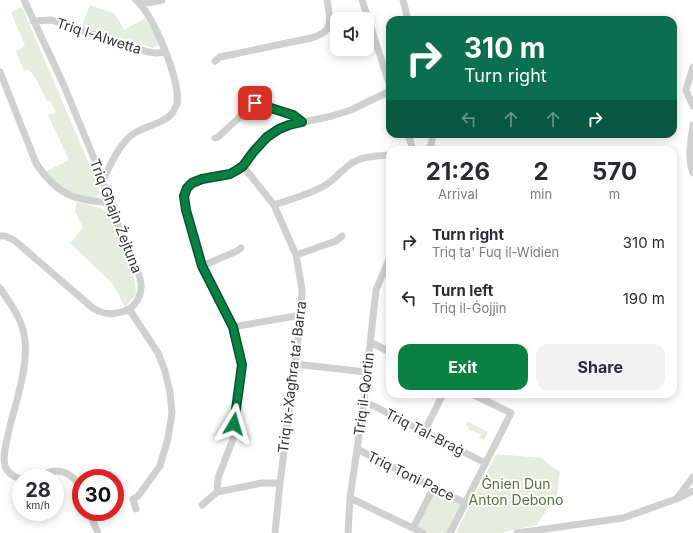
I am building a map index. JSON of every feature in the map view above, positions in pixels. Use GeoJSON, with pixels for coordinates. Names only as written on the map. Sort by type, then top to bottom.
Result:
{"type":"FeatureCollection","features":[{"type":"Feature","properties":{"kind":"street","name":"Triq Għajn Żejtuna"},"geometry":{"type":"LineString","coordinates":[[24,0],[62,81],[103,180],[109,203],[139,275],[142,287],[139,296],[129,309]]}},
{"type":"Feature","properties":{"kind":"street"},"geometry":{"type":"LineString","coordinates":[[103,180],[124,142],[141,129],[164,120],[172,114],[177,104],[174,78],[160,38],[139,2],[162,0]]}},
{"type":"Feature","properties":{"kind":"street"},"geometry":{"type":"LineString","coordinates":[[215,61],[220,57],[311,38],[324,33],[330,24],[327,0]]}},
{"type":"Feature","properties":{"kind":"street"},"geometry":{"type":"LineString","coordinates":[[362,0],[386,74]]}},
{"type":"Feature","properties":{"kind":"street"},"geometry":{"type":"LineString","coordinates":[[403,0],[407,16]]}},
{"type":"Feature","properties":{"kind":"street","name":"Triq l-Alwetta"},"geometry":{"type":"LineString","coordinates":[[33,21],[51,20],[152,53],[165,52]]}},
{"type":"Feature","properties":{"kind":"street"},"geometry":{"type":"LineString","coordinates":[[693,67],[686,90],[693,106]]}},
{"type":"Feature","properties":{"kind":"street"},"geometry":{"type":"LineString","coordinates":[[0,72],[36,163],[42,173],[63,192],[73,197],[109,203]]}},
{"type":"Feature","properties":{"kind":"street"},"geometry":{"type":"LineString","coordinates":[[216,492],[218,478],[232,439],[242,365],[233,327],[202,266],[186,210],[184,196],[187,188],[192,183],[202,179],[230,174],[243,166],[267,137],[279,129],[289,125],[332,116],[351,110],[386,93]]}},
{"type":"Feature","properties":{"kind":"street"},"geometry":{"type":"LineString","coordinates":[[215,138],[218,137],[255,103],[293,115],[302,122]]}},
{"type":"Feature","properties":{"kind":"street"},"geometry":{"type":"LineString","coordinates":[[693,125],[689,156],[690,166],[693,173]]}},
{"type":"Feature","properties":{"kind":"street"},"geometry":{"type":"LineString","coordinates":[[274,205],[309,194],[326,185],[357,160],[386,155]]}},
{"type":"Feature","properties":{"kind":"street","name":"Triq ix-Xagħra ta' Barra"},"geometry":{"type":"LineString","coordinates":[[243,166],[274,205],[296,255],[302,289],[301,315],[275,533]]}},
{"type":"Feature","properties":{"kind":"street"},"geometry":{"type":"LineString","coordinates":[[0,236],[6,236],[14,240],[94,309],[102,313],[112,314],[121,313],[129,309],[158,353],[168,382],[172,413],[168,438],[160,466],[138,496],[133,499],[136,509]]}},
{"type":"Feature","properties":{"kind":"street"},"geometry":{"type":"LineString","coordinates":[[296,255],[336,242],[342,236]]}},
{"type":"Feature","properties":{"kind":"street"},"geometry":{"type":"LineString","coordinates":[[202,266],[241,248]]}},
{"type":"Feature","properties":{"kind":"street","name":"Triq il-Qortin"},"geometry":{"type":"LineString","coordinates":[[348,533],[350,498],[364,401],[376,290],[386,266]]}},
{"type":"Feature","properties":{"kind":"street"},"geometry":{"type":"LineString","coordinates":[[0,288],[19,319],[24,334],[25,348],[24,369],[4,452],[6,467],[12,475]]}},
{"type":"Feature","properties":{"kind":"street"},"geometry":{"type":"LineString","coordinates":[[233,327],[301,315]]}},
{"type":"Feature","properties":{"kind":"street"},"geometry":{"type":"LineString","coordinates":[[370,342],[386,350]]}},
{"type":"Feature","properties":{"kind":"street"},"geometry":{"type":"LineString","coordinates":[[295,364],[366,372]]}},
{"type":"Feature","properties":{"kind":"street"},"geometry":{"type":"LineString","coordinates":[[424,432],[440,398]]}},
{"type":"Feature","properties":{"kind":"street"},"geometry":{"type":"LineString","coordinates":[[450,533],[511,413],[480,398]]}},
{"type":"Feature","properties":{"kind":"street","name":"Triq Tal-Braġ"},"geometry":{"type":"LineString","coordinates":[[364,401],[485,463]]}},
{"type":"Feature","properties":{"kind":"street","name":"Triq Toni Pace"},"geometry":{"type":"LineString","coordinates":[[357,449],[465,503]]}},
{"type":"Feature","properties":{"kind":"street"},"geometry":{"type":"LineString","coordinates":[[676,499],[693,477]]}},
{"type":"Feature","properties":{"kind":"street"},"geometry":{"type":"LineString","coordinates":[[202,505],[216,492],[262,483],[280,483]]}},
{"type":"Feature","properties":{"kind":"street"},"geometry":{"type":"LineString","coordinates":[[413,528],[434,487]]}},
{"type":"Feature","properties":{"kind":"street"},"geometry":{"type":"LineString","coordinates":[[517,533],[623,518],[676,499],[693,491]]}},
{"type":"Feature","properties":{"kind":"street"},"geometry":{"type":"LineString","coordinates":[[350,498],[423,533]]}},
{"type":"Feature","properties":{"kind":"street"},"geometry":{"type":"LineString","coordinates":[[93,521],[98,533]]}},
{"type":"Feature","properties":{"kind":"green space"},"geometry":{"type":"Polygon","coordinates":[[[90,5],[115,14],[124,30],[145,18],[159,40],[159,44],[153,48],[82,26],[90,5]]]}},
{"type":"Feature","properties":{"kind":"green space"},"geometry":{"type":"Polygon","coordinates":[[[22,7],[100,190],[98,196],[95,198],[74,194],[59,185],[45,172],[69,160],[48,115],[56,112],[50,100],[47,101],[29,69],[24,71],[16,51],[25,46],[11,12],[22,7]]]}},
{"type":"Feature","properties":{"kind":"green space"},"geometry":{"type":"Polygon","coordinates":[[[76,202],[99,208],[111,217],[135,281],[136,295],[125,307],[112,283],[70,243],[83,227],[75,212],[76,202]]]}},
{"type":"Feature","properties":{"kind":"green space"},"geometry":{"type":"Polygon","coordinates":[[[467,421],[488,432],[484,440],[479,438],[481,434],[468,430],[469,427],[466,425],[467,421]]]}},
{"type":"Feature","properties":{"kind":"green space","name":"Ġnien Dun Anton Debono"},"geometry":{"type":"Polygon","coordinates":[[[496,454],[542,458],[552,467],[560,471],[557,494],[537,525],[500,533],[456,533],[496,454]]]}},
{"type":"Feature","properties":{"kind":"green space"},"geometry":{"type":"Polygon","coordinates":[[[438,492],[461,503],[447,533],[426,533],[416,528],[432,494],[438,492]]]}},
{"type":"Feature","properties":{"kind":"route"},"geometry":{"type":"LineString","coordinates":[[234,424],[242,365],[233,327],[202,266],[186,210],[184,196],[187,188],[192,183],[202,179],[230,174],[243,166],[267,137],[279,129],[302,122],[293,115],[255,103]]}}]}
